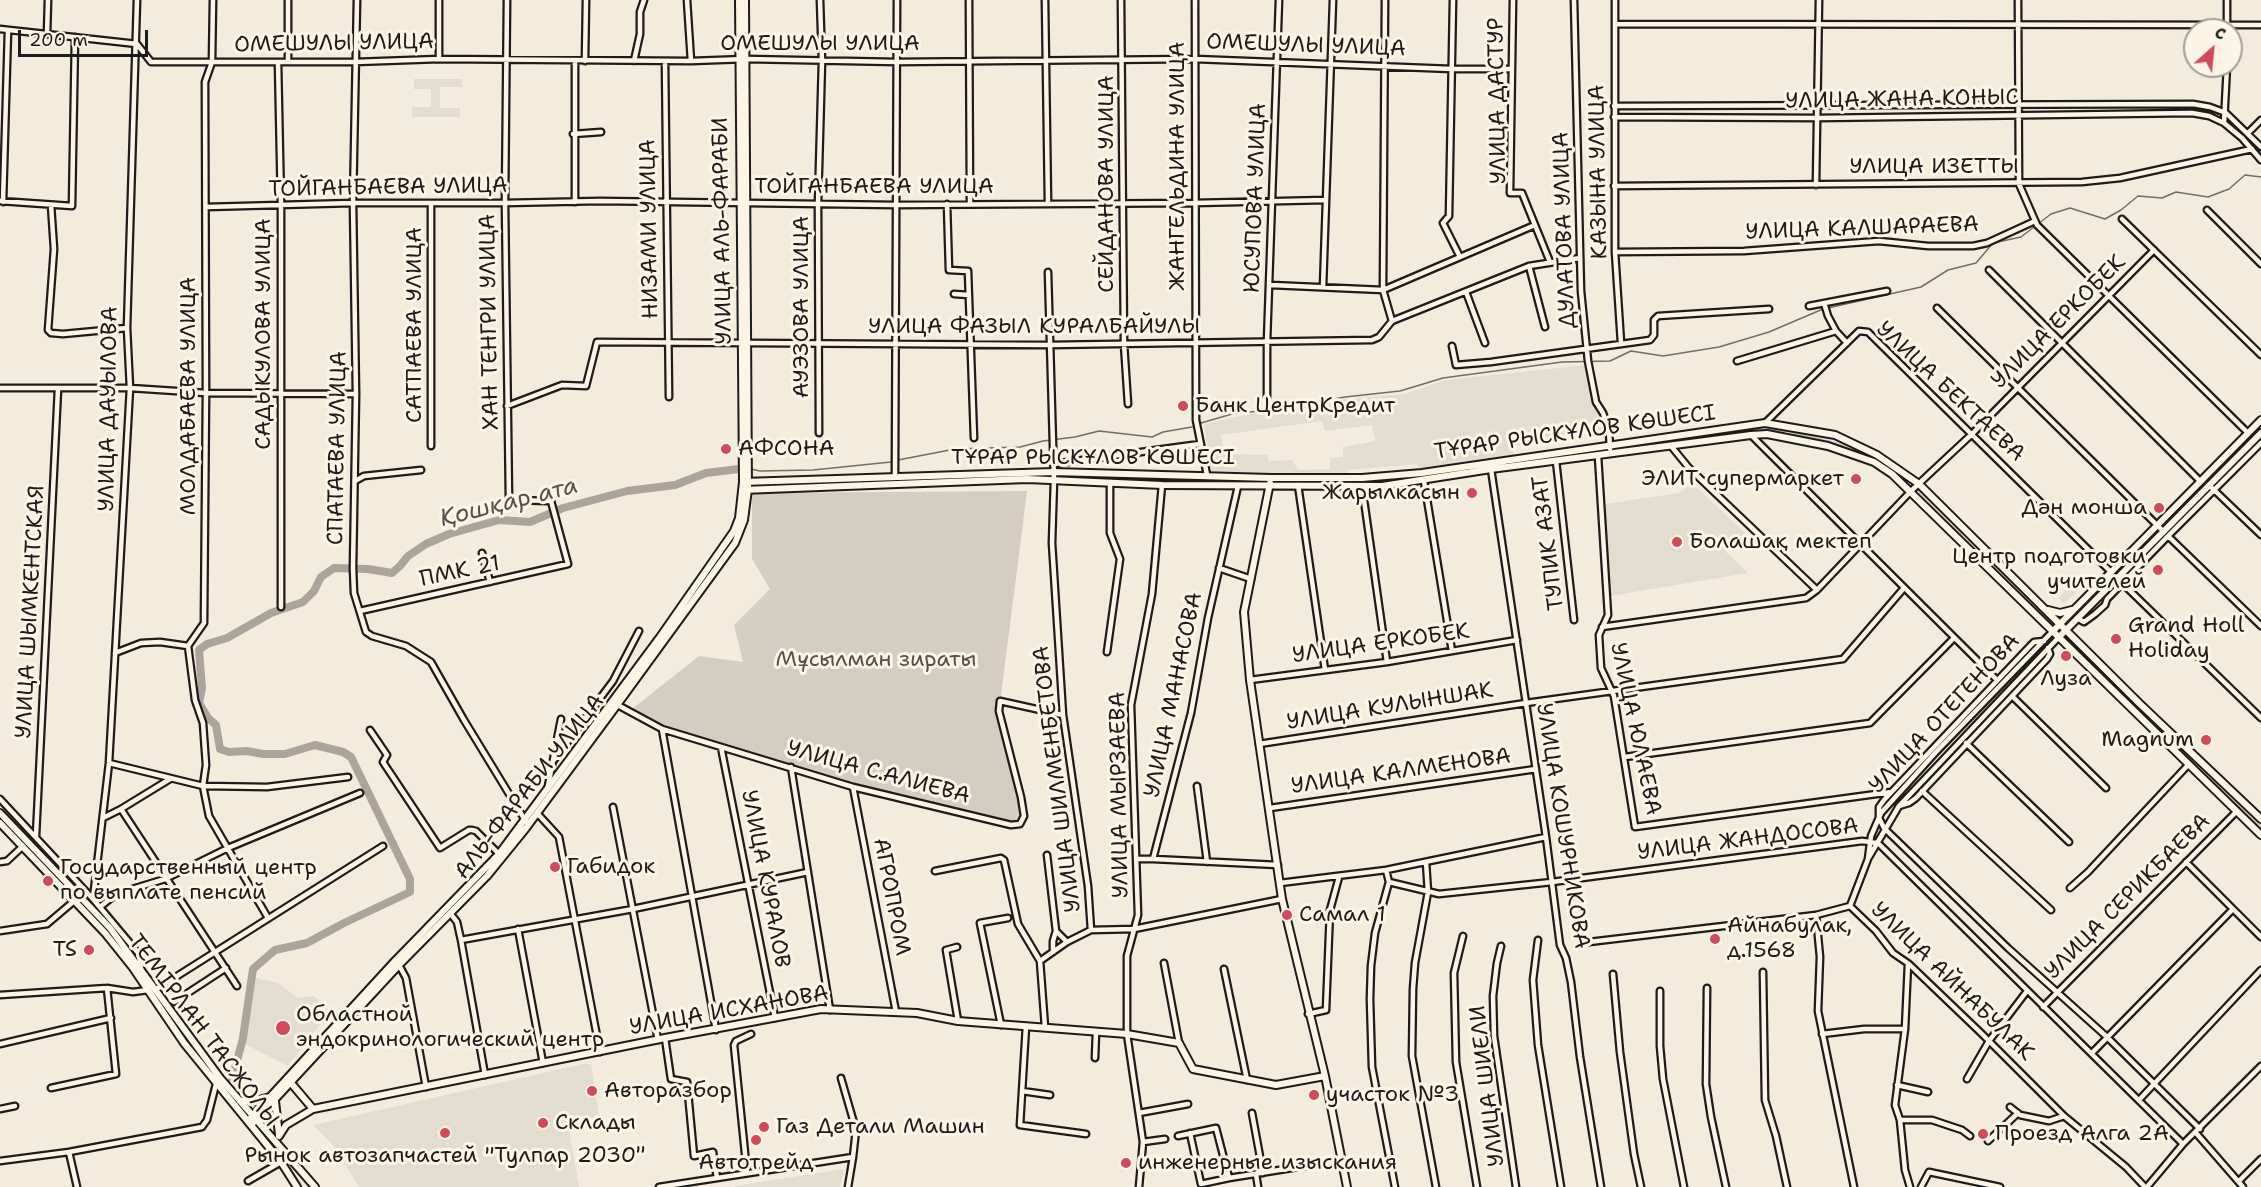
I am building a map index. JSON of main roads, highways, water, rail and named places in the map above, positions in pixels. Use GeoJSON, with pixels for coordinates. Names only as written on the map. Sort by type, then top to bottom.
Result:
{"type":"FeatureCollection","features":[{"type":"Feature","properties":{"kind":"main road","name":"УЛИЦА АЛЬ-ФАРАБИ"},"geometry":{"type":"LineString","coordinates":[[739,0],[743,59]]}},
{"type":"Feature","properties":{"kind":"main road","name":"УЛИЦА АЛЬ-ФАРАБИ"},"geometry":{"type":"LineString","coordinates":[[745,0],[743,59],[745,461]]}},
{"type":"Feature","properties":{"kind":"main road"},"geometry":{"type":"LineString","coordinates":[[2059,637],[2076,609],[2261,420]]}},
{"type":"Feature","properties":{"kind":"main road","name":"ТҰРАР РЫСКҰЛОВ КӨШЕСІ"},"geometry":{"type":"LineString","coordinates":[[745,482],[1053,472],[1207,474],[1271,478],[1380,476],[1422,473],[1765,423],[1835,435],[1877,455],[1919,484],[2139,703],[2261,819]]}},
{"type":"Feature","properties":{"kind":"main road"},"geometry":{"type":"LineString","coordinates":[[1787,438],[1789,427]]}},
{"type":"Feature","properties":{"kind":"main road"},"geometry":{"type":"LineString","coordinates":[[2053,631],[2077,618],[2116,578],[2166,534],[2212,488],[2217,479],[2261,433]]}},
{"type":"Feature","properties":{"kind":"main road","name":"ТҰРАР РЫСКҰЛОВ КӨШЕСІ"},"geometry":{"type":"LineString","coordinates":[[745,482],[1054,480],[1270,487],[1382,486],[1491,469],[1751,435],[1767,434],[1831,446],[1874,462],[1911,491],[2261,835]]}},
{"type":"Feature","properties":{"kind":"main road","name":"АЛЬ-ФАРАБИ УЛИЦА"},"geometry":{"type":"LineString","coordinates":[[250,1123],[395,961],[537,813],[730,540],[739,518],[745,482],[745,461]]}},
{"type":"Feature","properties":{"kind":"main road"},"geometry":{"type":"LineString","coordinates":[[1380,476],[1382,486]]}},
{"type":"Feature","properties":{"kind":"main road"},"geometry":{"type":"LineString","coordinates":[[1271,478],[1244,612],[1250,680],[1282,899],[1308,1014],[1325,1076],[1347,1187]]}},
{"type":"Feature","properties":{"kind":"main road"},"geometry":{"type":"LineString","coordinates":[[1960,539],[1967,532]]}},
{"type":"Feature","properties":{"kind":"main road"},"geometry":{"type":"LineString","coordinates":[[2044,608],[2060,613],[2076,609]]}},
{"type":"Feature","properties":{"kind":"main road"},"geometry":{"type":"LineString","coordinates":[[2133,709],[2139,703]]}},
{"type":"Feature","properties":{"kind":"main road","name":"АЛЬ-ФАРАБИ УЛИЦА"},"geometry":{"type":"LineString","coordinates":[[272,1099],[291,1083],[399,965],[487,876],[548,789],[615,704]]}},
{"type":"Feature","properties":{"kind":"main road"},"geometry":{"type":"LineString","coordinates":[[2158,734],[2164,727]]}},
{"type":"Feature","properties":{"kind":"main road","name":"ТЕМІРЛАН ТАСЖОЛЫ"},"geometry":{"type":"LineString","coordinates":[[0,813],[78,898],[189,1039],[313,1184]]}},
{"type":"Feature","properties":{"kind":"main road","name":"ТЕМІРЛАН ТАСЖОЛЫ"},"geometry":{"type":"LineString","coordinates":[[0,823],[110,928],[141,969],[184,1043],[281,1162],[298,1187]]}},
{"type":"Feature","properties":{"kind":"main road","name":"УЛИЦА ИСХАНОВА"},"geometry":{"type":"LineString","coordinates":[[279,1136],[286,1125],[313,1109],[820,1009],[917,1013],[958,1021],[1127,1034],[1179,1043],[1193,1069],[1276,1085],[1325,1076]]}},
{"type":"Feature","properties":{"kind":"main road"},"geometry":{"type":"LineString","coordinates":[[291,1083],[313,1109]]}},
{"type":"Feature","properties":{"kind":"main road"},"geometry":{"type":"LineString","coordinates":[[240,1101],[272,1099],[280,1145]]}},
{"type":"Feature","properties":{"kind":"main road"},"geometry":{"type":"LineString","coordinates":[[298,1187],[303,1180],[313,1184]]}},
{"type":"Feature","properties":{"kind":"waterway"},"geometry":{"type":"LineString","coordinates":[[1828,308],[1921,287],[1948,270],[1976,263],[1993,243],[2021,237],[2051,214],[2070,208],[2105,219],[2138,196],[2162,198],[2176,192],[2208,197],[2229,189],[2245,175],[2261,177]]}},
{"type":"Feature","properties":{"kind":"waterway"},"geometry":{"type":"LineString","coordinates":[[1201,423],[1232,414],[1400,391],[1443,378],[1562,362],[1610,361],[1631,351],[1663,356],[1719,347],[1769,332],[1823,309]]}},
{"type":"Feature","properties":{"kind":"waterway"},"geometry":{"type":"LineString","coordinates":[[898,460],[955,449],[1020,447],[1099,431],[1152,437],[1163,432],[1192,427]]}},
{"type":"Feature","properties":{"kind":"waterway"},"geometry":{"type":"LineString","coordinates":[[751,469],[760,471],[813,470],[891,462]]}},
{"type":"Feature","properties":{"kind":"waterway","name":"Қошқар ата"},"geometry":{"type":"LineString","coordinates":[[232,1080],[243,1038],[253,969],[275,950],[307,943],[410,892],[410,879],[351,757],[343,752],[315,745],[285,754],[229,752],[220,749],[216,725],[208,718],[199,703],[202,688],[199,650],[207,644],[227,638],[271,613],[303,602],[314,591],[321,577],[334,568],[368,569],[392,573],[408,556],[426,544],[449,534],[499,520],[530,522],[563,508],[627,491],[675,485],[706,473],[747,468]]}},
{"type":"Feature","properties":{"kind":"place","name":"Банк ЦентрКредит"},"geometry":{"type":"Point","coordinates":[1183,406]}},
{"type":"Feature","properties":{"kind":"place","name":"АФСОНА"},"geometry":{"type":"Point","coordinates":[726,449]}},
{"type":"Feature","properties":{"kind":"place","name":"ЭЛИТ супермаркет"},"geometry":{"type":"Point","coordinates":[1856,479]}},
{"type":"Feature","properties":{"kind":"place","name":"Жарылкасын"},"geometry":{"type":"Point","coordinates":[1472,493]}},
{"type":"Feature","properties":{"kind":"place","name":"Дән монша"},"geometry":{"type":"Point","coordinates":[2159,508]}},
{"type":"Feature","properties":{"kind":"place","name":"Болашақ мектеп"},"geometry":{"type":"Point","coordinates":[1677,542]}},
{"type":"Feature","properties":{"kind":"place","name":"Центр подготовки учителей"},"geometry":{"type":"Point","coordinates":[2158,570]}},
{"type":"Feature","properties":{"kind":"place","name":"Grand Holl Holiday"},"geometry":{"type":"Point","coordinates":[2116,639]}},
{"type":"Feature","properties":{"kind":"place","name":"Луза"},"geometry":{"type":"Point","coordinates":[2066,656]}},
{"type":"Feature","properties":{"kind":"place","name":"Magnum"},"geometry":{"type":"Point","coordinates":[2206,740]}},
{"type":"Feature","properties":{"kind":"place","name":"Габидок"},"geometry":{"type":"Point","coordinates":[555,867]}},
{"type":"Feature","properties":{"kind":"place","name":"Государственный центр по выплате пенсий"},"geometry":{"type":"Point","coordinates":[48,881]}},
{"type":"Feature","properties":{"kind":"place","name":"Самал 1"},"geometry":{"type":"Point","coordinates":[1287,915]}},
{"type":"Feature","properties":{"kind":"place","name":"Айнабулак, д.1568"},"geometry":{"type":"Point","coordinates":[1715,939]}},
{"type":"Feature","properties":{"kind":"place","name":"TS"},"geometry":{"type":"Point","coordinates":[89,950]}},
{"type":"Feature","properties":{"kind":"place","name":"Областной эндокринологический центр"},"geometry":{"type":"Point","coordinates":[283,1028]}},
{"type":"Feature","properties":{"kind":"place","name":"Авторазбор"},"geometry":{"type":"Point","coordinates":[592,1091]}},
{"type":"Feature","properties":{"kind":"place","name":"участок №3"},"geometry":{"type":"Point","coordinates":[1314,1095]}},
{"type":"Feature","properties":{"kind":"place","name":"Склады"},"geometry":{"type":"Point","coordinates":[543,1123]}},
{"type":"Feature","properties":{"kind":"place","name":"Газ Детали Машин"},"geometry":{"type":"Point","coordinates":[764,1127]}},
{"type":"Feature","properties":{"kind":"place","name":"Рынок автозапчастей \"Тулпар 2030\""},"geometry":{"type":"Point","coordinates":[445,1133]}},
{"type":"Feature","properties":{"kind":"place","name":"Проезд Алга 2А"},"geometry":{"type":"Point","coordinates":[1983,1134]}},
{"type":"Feature","properties":{"kind":"place","name":"Автотрейд"},"geometry":{"type":"Point","coordinates":[756,1140]}},
{"type":"Feature","properties":{"kind":"place","name":"инженерные изыскания"},"geometry":{"type":"Point","coordinates":[1126,1163]}},
{"type":"Feature","properties":{"kind":"park label","name":"Мұсылман зираты"},"geometry":{"type":"Point","coordinates":[876,660]}}]}
